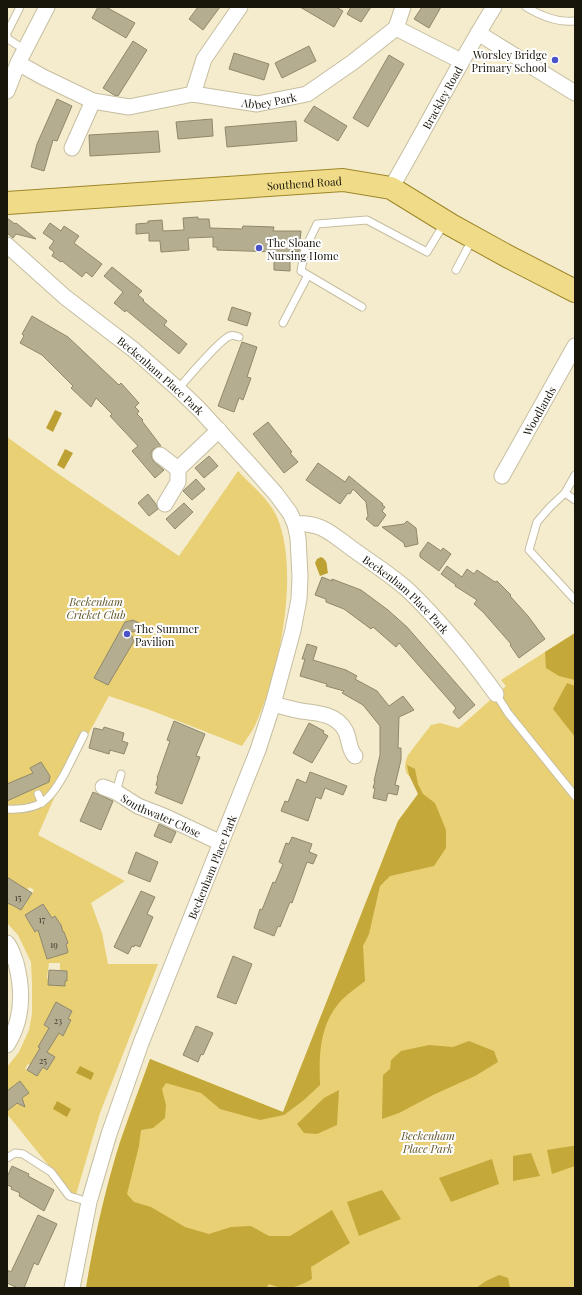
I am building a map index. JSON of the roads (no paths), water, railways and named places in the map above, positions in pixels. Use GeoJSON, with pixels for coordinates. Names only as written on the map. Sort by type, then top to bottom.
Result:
{"type":"FeatureCollection","features":[{"type":"Feature","properties":{"kind":"main road","name":"Southend Road"},"geometry":{"type":"LineString","coordinates":[[7,203],[343,180],[391,188],[473,238],[575,291]]}},
{"type":"Feature","properties":{"kind":"street"},"geometry":{"type":"LineString","coordinates":[[7,89],[47,7]]}},
{"type":"Feature","properties":{"kind":"street"},"geometry":{"type":"LineString","coordinates":[[193,94],[204,59],[240,7]]}},
{"type":"Feature","properties":{"kind":"street"},"geometry":{"type":"LineString","coordinates":[[403,7],[396,28],[461,61]]}},
{"type":"Feature","properties":{"kind":"street","name":"Brackley Road"},"geometry":{"type":"LineString","coordinates":[[391,188],[461,61],[494,7]]}},
{"type":"Feature","properties":{"kind":"street","name":"Abbey Park"},"geometry":{"type":"LineString","coordinates":[[22,56],[43,77],[93,101],[129,107],[193,94],[257,104],[307,94],[353,62],[396,28]]}},
{"type":"Feature","properties":{"kind":"street"},"geometry":{"type":"LineString","coordinates":[[478,32],[575,93]]}},
{"type":"Feature","properties":{"kind":"street"},"geometry":{"type":"LineString","coordinates":[[72,148],[93,101]]}},
{"type":"Feature","properties":{"kind":"street","name":"Beckenham Place Park"},"geometry":{"type":"LineString","coordinates":[[7,245],[65,296],[134,350],[178,389],[219,430],[276,494],[290,513],[295,524],[298,538],[300,566],[299,598],[293,630],[262,740],[139,1050],[109,1134],[89,1202],[72,1288]]}},
{"type":"Feature","properties":{"kind":"street","name":"Woodlands"},"geometry":{"type":"LineString","coordinates":[[502,476],[575,346]]}},
{"type":"Feature","properties":{"kind":"street"},"geometry":{"type":"LineString","coordinates":[[165,504],[178,482],[178,469],[219,430]]}},
{"type":"Feature","properties":{"kind":"street"},"geometry":{"type":"LineString","coordinates":[[160,455],[178,469]]}},
{"type":"Feature","properties":{"kind":"street","name":"Beckenham Place Park"},"geometry":{"type":"LineString","coordinates":[[295,524],[309,523],[323,529],[387,574],[409,592],[443,626],[496,694]]}},
{"type":"Feature","properties":{"kind":"street"},"geometry":{"type":"LineString","coordinates":[[273,704],[302,711],[322,713],[331,717],[345,730],[349,739],[351,752],[356,756]]}},
{"type":"Feature","properties":{"kind":"street","name":"Southwater Close"},"geometry":{"type":"LineString","coordinates":[[109,790],[138,806],[166,817],[221,843]]}},
{"type":"Feature","properties":{"kind":"street"},"geometry":{"type":"LineString","coordinates":[[7,943],[11,948],[20,976],[21,1008],[13,1035],[7,1045]]}},
{"type":"Feature","properties":{"kind":"lane"},"geometry":{"type":"LineString","coordinates":[[7,33],[20,7]]}},
{"type":"Feature","properties":{"kind":"lane"},"geometry":{"type":"LineString","coordinates":[[526,7],[548,18],[569,22],[575,21]]}},
{"type":"Feature","properties":{"kind":"lane"},"geometry":{"type":"LineString","coordinates":[[7,36],[22,56]]}},
{"type":"Feature","properties":{"kind":"lane"},"geometry":{"type":"LineString","coordinates":[[362,307],[301,271],[304,249],[317,224],[367,220],[427,252],[445,222]]}},
{"type":"Feature","properties":{"kind":"lane"},"geometry":{"type":"LineString","coordinates":[[456,270],[473,238]]}},
{"type":"Feature","properties":{"kind":"lane"},"geometry":{"type":"LineString","coordinates":[[283,323],[308,275]]}},
{"type":"Feature","properties":{"kind":"lane"},"geometry":{"type":"LineString","coordinates":[[178,389],[228,336],[231,335],[239,337]]}},
{"type":"Feature","properties":{"kind":"lane"},"geometry":{"type":"LineString","coordinates":[[575,475],[564,493],[537,522],[529,550],[575,600]]}},
{"type":"Feature","properties":{"kind":"lane"},"geometry":{"type":"LineString","coordinates":[[564,493],[575,500]]}},
{"type":"Feature","properties":{"kind":"lane"},"geometry":{"type":"LineString","coordinates":[[496,694],[508,713],[575,796]]}},
{"type":"Feature","properties":{"kind":"lane"},"geometry":{"type":"LineString","coordinates":[[7,809],[28,809],[49,798],[58,786],[84,735]]}},
{"type":"Feature","properties":{"kind":"lane"},"geometry":{"type":"LineString","coordinates":[[109,790],[121,774]]}},
{"type":"Feature","properties":{"kind":"lane"},"geometry":{"type":"LineString","coordinates":[[38,794],[42,803]]}},
{"type":"Feature","properties":{"kind":"lane"},"geometry":{"type":"LineString","coordinates":[[7,1158],[15,1153],[23,1154],[50,1172],[69,1196],[89,1202]]}},
{"type":"Feature","properties":{"kind":"place","name":"Worsley Bridge Primary School"},"geometry":{"type":"Point","coordinates":[555,60]}},
{"type":"Feature","properties":{"kind":"place","name":"The Sloane Nursing Home"},"geometry":{"type":"Point","coordinates":[259,248]}},
{"type":"Feature","properties":{"kind":"place","name":"The Summer Pavilion"},"geometry":{"type":"Point","coordinates":[127,634]}},
{"type":"Feature","properties":{"kind":"park label","name":"Beckenham Cricket Club"},"geometry":{"type":"Point","coordinates":[96,607]}}]}
